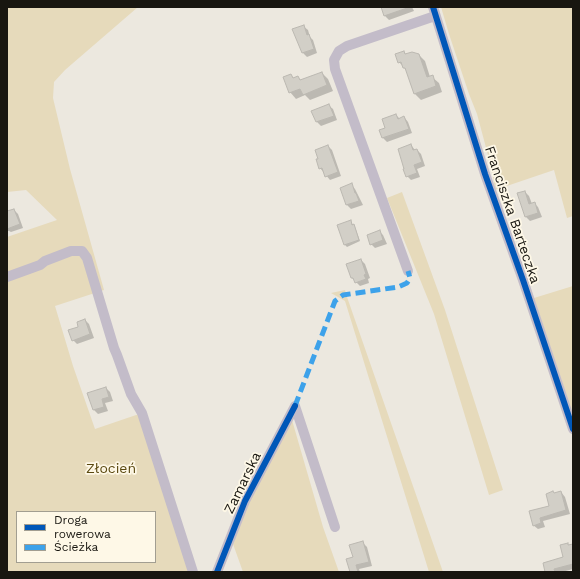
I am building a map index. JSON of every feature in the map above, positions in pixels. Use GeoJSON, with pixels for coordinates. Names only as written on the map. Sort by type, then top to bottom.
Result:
{"type":"FeatureCollection","features":[{"type":"Feature","properties":{"kind":"street","name":"Franciszka Barteczka"},"geometry":{"type":"LineString","coordinates":[[408,271],[335,69],[334,60],[339,51],[347,46],[434,11],[485,174],[523,280],[573,429]]}},
{"type":"Feature","properties":{"kind":"street"},"geometry":{"type":"LineString","coordinates":[[7,278],[71,251],[82,251],[87,258],[114,348],[132,394],[142,413],[193,572]]}},
{"type":"Feature","properties":{"kind":"street","name":"Zamarska"},"geometry":{"type":"LineString","coordinates":[[217,572],[246,501],[295,406],[335,527]]}},
{"type":"Feature","properties":{"kind":"green space","name":"Złocień"},"geometry":{"type":"Polygon","coordinates":[[[7,7],[138,7],[65,70],[54,82],[53,98],[70,169],[104,290],[55,306],[73,366],[95,429],[139,414],[190,572],[7,572],[7,237],[57,220],[26,190],[7,192],[7,7]]]}},
{"type":"Feature","properties":{"kind":"green space"},"geometry":{"type":"Polygon","coordinates":[[[441,7],[573,7],[573,216],[567,218],[554,170],[495,190],[492,170],[477,114],[469,94],[441,7]]]}},
{"type":"Feature","properties":{"kind":"green space"},"geometry":{"type":"Polygon","coordinates":[[[402,192],[445,310],[503,490],[489,495],[434,314],[387,198],[402,192]]]}},
{"type":"Feature","properties":{"kind":"green space"},"geometry":{"type":"Polygon","coordinates":[[[573,286],[573,414],[534,298],[573,286]]]}},
{"type":"Feature","properties":{"kind":"green space"},"geometry":{"type":"Polygon","coordinates":[[[345,290],[443,572],[429,572],[345,301],[331,293],[345,290]]]}},
{"type":"Feature","properties":{"kind":"green space"},"geometry":{"type":"Polygon","coordinates":[[[292,420],[323,527],[339,572],[243,572],[233,544],[247,505],[292,420]]]}},
{"type":"Feature","properties":{"kind":"building"},"geometry":{"type":"Polygon","coordinates":[[[381,7],[407,7],[407,8],[384,16],[381,7]]]}},
{"type":"Feature","properties":{"kind":"building"},"geometry":{"type":"Polygon","coordinates":[[[304,25],[314,49],[302,53],[292,29],[304,25]]]}},
{"type":"Feature","properties":{"kind":"building"},"geometry":{"type":"Polygon","coordinates":[[[404,51],[405,54],[412,52],[419,54],[427,77],[433,75],[436,86],[414,94],[405,68],[403,68],[401,62],[398,63],[395,54],[404,51]]]}},
{"type":"Feature","properties":{"kind":"building"},"geometry":{"type":"Polygon","coordinates":[[[322,72],[327,85],[303,95],[300,89],[289,93],[283,77],[291,74],[293,78],[298,76],[300,80],[322,72]]]}},
{"type":"Feature","properties":{"kind":"building"},"geometry":{"type":"Polygon","coordinates":[[[329,104],[334,116],[316,122],[311,111],[329,104]]]}},
{"type":"Feature","properties":{"kind":"building"},"geometry":{"type":"Polygon","coordinates":[[[396,114],[398,119],[404,116],[409,129],[382,138],[379,130],[385,128],[382,119],[396,114]]]}},
{"type":"Feature","properties":{"kind":"building"},"geometry":{"type":"Polygon","coordinates":[[[411,144],[413,150],[417,149],[422,162],[414,165],[417,173],[406,177],[398,149],[411,144]]]}},
{"type":"Feature","properties":{"kind":"building"},"geometry":{"type":"Polygon","coordinates":[[[328,145],[338,172],[325,177],[322,168],[319,169],[315,150],[328,145]]]}},
{"type":"Feature","properties":{"kind":"building"},"geometry":{"type":"Polygon","coordinates":[[[352,183],[359,201],[346,205],[340,188],[352,183]]]}},
{"type":"Feature","properties":{"kind":"building"},"geometry":{"type":"Polygon","coordinates":[[[525,191],[529,204],[535,202],[538,213],[525,217],[517,193],[525,191]]]}},
{"type":"Feature","properties":{"kind":"building"},"geometry":{"type":"Polygon","coordinates":[[[14,209],[20,224],[7,229],[7,211],[14,209]]]}},
{"type":"Feature","properties":{"kind":"building"},"geometry":{"type":"Polygon","coordinates":[[[351,220],[352,225],[354,224],[359,240],[344,245],[337,225],[351,220]]]}},
{"type":"Feature","properties":{"kind":"building"},"geometry":{"type":"Polygon","coordinates":[[[380,230],[383,240],[370,245],[367,235],[380,230]]]}},
{"type":"Feature","properties":{"kind":"building"},"geometry":{"type":"Polygon","coordinates":[[[361,259],[366,274],[364,275],[366,279],[355,283],[353,278],[351,278],[346,264],[361,259]]]}},
{"type":"Feature","properties":{"kind":"building"},"geometry":{"type":"Polygon","coordinates":[[[85,319],[90,334],[72,341],[68,330],[78,327],[77,322],[85,319]]]}},
{"type":"Feature","properties":{"kind":"building"},"geometry":{"type":"Polygon","coordinates":[[[106,387],[109,397],[102,399],[104,407],[93,410],[87,393],[106,387]]]}},
{"type":"Feature","properties":{"kind":"building"},"geometry":{"type":"Polygon","coordinates":[[[553,491],[554,493],[561,491],[566,510],[540,518],[541,523],[533,526],[529,511],[549,506],[546,494],[553,491]]]}},
{"type":"Feature","properties":{"kind":"building"},"geometry":{"type":"Polygon","coordinates":[[[363,541],[369,562],[356,565],[358,572],[350,572],[346,559],[353,557],[349,545],[363,541]]]}},
{"type":"Feature","properties":{"kind":"building"},"geometry":{"type":"Polygon","coordinates":[[[568,543],[568,545],[573,544],[573,564],[554,569],[555,572],[545,572],[543,563],[563,557],[560,545],[568,543]]]}},
{"type":"Feature","properties":{"kind":"marked path"},"geometry":{"type":"LineString","coordinates":[[295,406],[335,301],[343,295],[398,287],[407,283],[410,278],[408,271]]}},
{"type":"Feature","properties":{"kind":"cycle path"},"geometry":{"type":"LineString","coordinates":[[433,7],[485,174],[523,280],[573,429]]}},
{"type":"Feature","properties":{"kind":"cycle path"},"geometry":{"type":"LineString","coordinates":[[217,572],[245,501],[295,406]]}}]}
